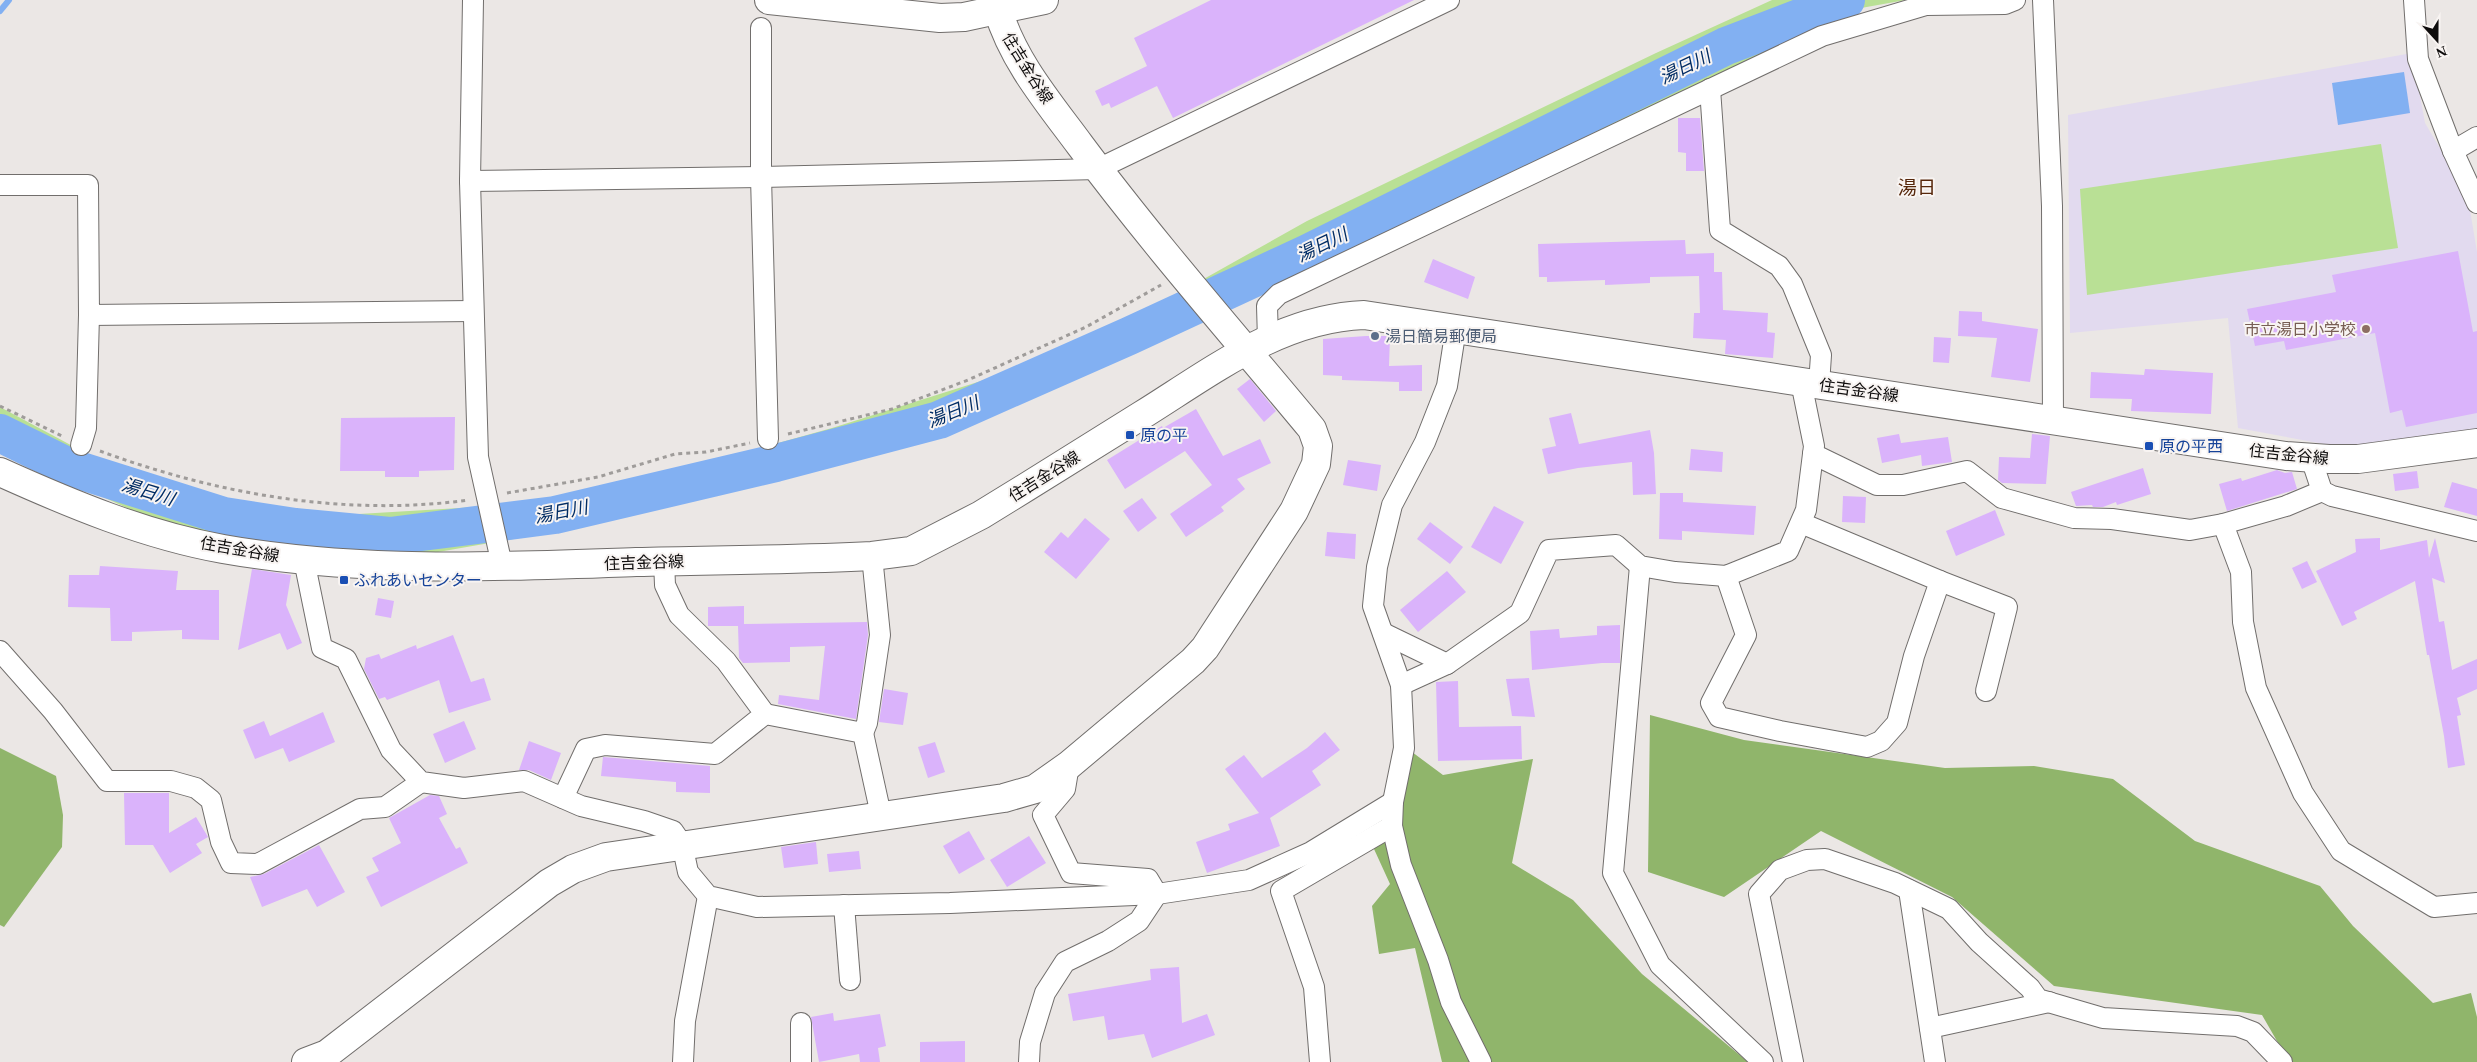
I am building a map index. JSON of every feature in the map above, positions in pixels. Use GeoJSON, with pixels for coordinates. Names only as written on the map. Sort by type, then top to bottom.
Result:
{"type":"FeatureCollection","features":[{"type":"Feature","properties":{"kind":"main road"},"geometry":{"type":"LineString","coordinates":[[769,0],[940,18],[964,18],[1044,0]]}},
{"type":"Feature","properties":{"kind":"main road","name":"住吉金谷線"},"geometry":{"type":"LineString","coordinates":[[998,10],[1007,37],[1030,77],[1098,169],[1215,315],[1257,345]]}},
{"type":"Feature","properties":{"kind":"main road","name":"住吉金谷線"},"geometry":{"type":"LineString","coordinates":[[0,472],[90,510],[153,532],[222,548],[304,560],[382,566],[499,554],[664,561],[872,556],[912,551],[982,515],[1257,345],[1296,328],[1338,316],[1364,315],[2311,458],[2358,459],[2477,443]]}},
{"type":"Feature","properties":{"kind":"main road"},"geometry":{"type":"LineString","coordinates":[[306,1062],[327,1054],[549,883],[573,869],[606,857],[682,844],[1004,798],[1035,788],[1070,765],[1173,680],[1204,648],[1294,511],[1316,464],[1318,446],[1312,429],[1257,345]]}},
{"type":"Feature","properties":{"kind":"street"},"geometry":{"type":"LineString","coordinates":[[472,0],[470,181],[478,457],[499,554]]}},
{"type":"Feature","properties":{"kind":"street"},"geometry":{"type":"LineString","coordinates":[[470,181],[761,177],[1098,169],[1449,0]]}},
{"type":"Feature","properties":{"kind":"street"},"geometry":{"type":"LineString","coordinates":[[1257,345],[1266,306],[1279,294],[1822,36],[1926,5],[2005,4],[2015,0]]}},
{"type":"Feature","properties":{"kind":"street"},"geometry":{"type":"LineString","coordinates":[[2043,0],[2052,206],[2053,419]]}},
{"type":"Feature","properties":{"kind":"street"},"geometry":{"type":"LineString","coordinates":[[2414,0],[2418,59],[2453,151],[2477,203]]}},
{"type":"Feature","properties":{"kind":"street"},"geometry":{"type":"LineString","coordinates":[[761,28],[761,177],[768,439]]}},
{"type":"Feature","properties":{"kind":"street"},"geometry":{"type":"LineString","coordinates":[[1401,685],[1447,664],[1520,613],[1549,550],[1616,545],[1640,566],[1675,572],[1726,576],[1788,551],[1806,510],[1814,446],[1810,383],[1821,355],[1792,284],[1779,266],[1720,230],[1710,89]]}},
{"type":"Feature","properties":{"kind":"street"},"geometry":{"type":"LineString","coordinates":[[2453,151],[2477,137]]}},
{"type":"Feature","properties":{"kind":"street"},"geometry":{"type":"LineString","coordinates":[[0,185],[88,186],[89,314],[86,428],[81,445]]}},
{"type":"Feature","properties":{"kind":"street"},"geometry":{"type":"LineString","coordinates":[[89,314],[473,311]]}},
{"type":"Feature","properties":{"kind":"street"},"geometry":{"type":"LineString","coordinates":[[1456,328],[1447,386],[1425,442],[1392,505],[1379,558],[1373,606],[1401,685],[1404,748],[1393,802],[1392,826],[1401,865],[1438,960],[1450,1002],[1481,1062]]}},
{"type":"Feature","properties":{"kind":"street"},"geometry":{"type":"LineString","coordinates":[[1813,454],[1877,485],[1903,485],[1967,471],[2002,498],[2074,518],[2112,519],[2190,530],[2223,524],[2286,506],[2322,492],[2369,506],[2477,531]]}},
{"type":"Feature","properties":{"kind":"street"},"geometry":{"type":"LineString","coordinates":[[2311,458],[2322,492]]}},
{"type":"Feature","properties":{"kind":"street"},"geometry":{"type":"LineString","coordinates":[[1801,522],[2007,608],[1986,691]]}},
{"type":"Feature","properties":{"kind":"street"},"geometry":{"type":"LineString","coordinates":[[2223,524],[2241,572],[2243,622],[2256,688],[2303,794],[2341,851],[2434,907],[2477,903]]}},
{"type":"Feature","properties":{"kind":"street"},"geometry":{"type":"LineString","coordinates":[[872,556],[880,635],[867,723],[863,733],[881,815]]}},
{"type":"Feature","properties":{"kind":"street"},"geometry":{"type":"LineString","coordinates":[[304,560],[322,648],[346,659],[391,750],[421,782],[464,788],[524,781],[581,806],[644,821],[673,831],[682,844],[688,872],[708,896],[757,907],[1157,894],[1249,880],[1311,852],[1393,802]]}},
{"type":"Feature","properties":{"kind":"street"},"geometry":{"type":"LineString","coordinates":[[664,561],[665,585],[679,615],[726,661],[766,714],[863,733]]}},
{"type":"Feature","properties":{"kind":"street"},"geometry":{"type":"LineString","coordinates":[[1640,566],[1613,873],[1660,965],[1761,1061]]}},
{"type":"Feature","properties":{"kind":"street"},"geometry":{"type":"LineString","coordinates":[[1726,576],[1746,635],[1711,703],[1719,717],[1780,732],[1866,747],[1881,741],[1898,723],[1914,656],[1940,581]]}},
{"type":"Feature","properties":{"kind":"street"},"geometry":{"type":"LineString","coordinates":[[1383,634],[1447,664]]}},
{"type":"Feature","properties":{"kind":"street"},"geometry":{"type":"LineString","coordinates":[[0,651],[53,711],[108,781],[172,781],[196,788],[211,800],[221,842],[231,863],[258,864],[360,809],[386,807],[421,782]]}},
{"type":"Feature","properties":{"kind":"street"},"geometry":{"type":"LineString","coordinates":[[563,798],[586,749],[605,745],[715,754],[766,714]]}},
{"type":"Feature","properties":{"kind":"street"},"geometry":{"type":"LineString","coordinates":[[1070,765],[1064,789],[1043,815],[1071,873],[1148,879],[1157,894]]}},
{"type":"Feature","properties":{"kind":"street"},"geometry":{"type":"LineString","coordinates":[[1320,1062],[1314,987],[1280,891],[1392,826]]}},
{"type":"Feature","properties":{"kind":"street"},"geometry":{"type":"LineString","coordinates":[[1794,1062],[1759,894],[1780,870],[1807,860],[1825,859],[1909,890],[1949,909],[1979,942],[2030,988],[2038,999],[2103,1018],[2237,1026],[2253,1032],[2282,1062]]}},
{"type":"Feature","properties":{"kind":"street"},"geometry":{"type":"LineString","coordinates":[[1909,890],[1935,1062]]}},
{"type":"Feature","properties":{"kind":"street"},"geometry":{"type":"LineString","coordinates":[[1029,1062],[1030,1042],[1045,993],[1065,962],[1108,941],[1139,921],[1157,894]]}},
{"type":"Feature","properties":{"kind":"street"},"geometry":{"type":"LineString","coordinates":[[683,1062],[685,1021],[708,896]]}},
{"type":"Feature","properties":{"kind":"street"},"geometry":{"type":"LineString","coordinates":[[844,905],[850,980]]}},
{"type":"Feature","properties":{"kind":"street"},"geometry":{"type":"LineString","coordinates":[[1930,1028],[2049,1002]]}},
{"type":"Feature","properties":{"kind":"street"},"geometry":{"type":"LineString","coordinates":[[801,1023],[801,1062]]}},
{"type":"Feature","properties":{"kind":"path"},"geometry":{"type":"LineString","coordinates":[[0,406],[81,445],[131,463],[228,490],[329,504],[440,504],[486,500],[598,477],[675,454],[706,452],[892,409],[968,380],[1086,327],[1185,279]]}},
{"type":"Feature","properties":{"kind":"shaded area"},"geometry":{"type":"Polygon","coordinates":[[[2412,53],[2425,123],[2450,165],[2470,210],[2477,252],[2477,432],[2351,449],[2238,428],[2228,318],[2070,333],[2068,115],[2412,53]]]}},
{"type":"Feature","properties":{"kind":"green space"},"geometry":{"type":"Polygon","coordinates":[[[1772,0],[1906,0],[1861,8],[1596,140],[1423,214],[1260,291],[1168,329],[1086,373],[952,431],[802,471],[655,505],[542,534],[415,556],[298,551],[171,528],[24,461],[0,448],[0,407],[93,457],[212,498],[325,516],[510,505],[638,482],[832,428],[1000,375],[1177,294],[1307,221],[1656,53],[1772,0]]]}},
{"type":"Feature","properties":{"kind":"green space"},"geometry":{"type":"Polygon","coordinates":[[[2381,144],[2398,248],[2087,295],[2080,189],[2381,144]]]}},
{"type":"Feature","properties":{"kind":"green space"},"geometry":{"type":"Polygon","coordinates":[[[1650,715],[1744,740],[1945,768],[2034,766],[2113,779],[2195,841],[2320,886],[2353,926],[2433,1003],[2471,993],[2477,1017],[2477,1062],[2289,1062],[2262,1015],[2054,986],[1952,897],[1821,831],[1724,897],[1648,872],[1650,715]]]}},
{"type":"Feature","properties":{"kind":"green space"},"geometry":{"type":"Polygon","coordinates":[[[0,748],[56,776],[63,815],[62,847],[4,927],[0,925],[0,748]]]}},
{"type":"Feature","properties":{"kind":"green space"},"geometry":{"type":"Polygon","coordinates":[[[1412,752],[1443,775],[1533,759],[1512,863],[1573,900],[1642,974],[1748,1062],[1442,1062],[1415,948],[1379,954],[1372,906],[1390,884],[1374,849],[1412,752]]]}},
{"type":"Feature","properties":{"kind":"water"},"geometry":{"type":"Polygon","coordinates":[[[2404,72],[2410,113],[2338,125],[2332,83],[2404,72]]]}},
{"type":"Feature","properties":{"kind":"building"},"geometry":{"type":"Polygon","coordinates":[[[1211,0],[1414,0],[1173,118],[1157,86],[1111,108],[1109,103],[1102,106],[1095,91],[1147,66],[1134,38],[1211,0]]]}},
{"type":"Feature","properties":{"kind":"building"},"geometry":{"type":"Polygon","coordinates":[[[1678,118],[1700,118],[1704,171],[1686,171],[1686,153],[1678,152],[1678,118]]]}},
{"type":"Feature","properties":{"kind":"building"},"geometry":{"type":"Polygon","coordinates":[[[1685,240],[1686,254],[1714,253],[1714,272],[1722,272],[1723,310],[1768,313],[1767,332],[1775,333],[1773,358],[1725,354],[1726,340],[1693,338],[1694,313],[1700,313],[1699,276],[1650,277],[1650,283],[1605,285],[1605,280],[1547,282],[1547,277],[1539,277],[1538,244],[1685,240]]]}},
{"type":"Feature","properties":{"kind":"building"},"geometry":{"type":"Polygon","coordinates":[[[2458,251],[2473,332],[2477,331],[2477,413],[2406,427],[2402,410],[2390,413],[2375,333],[2286,350],[2284,341],[2255,346],[2247,309],[2336,292],[2332,275],[2458,251]]]}},
{"type":"Feature","properties":{"kind":"building"},"geometry":{"type":"Polygon","coordinates":[[[1433,259],[1475,277],[1468,299],[1424,282],[1433,259]]]}},
{"type":"Feature","properties":{"kind":"building"},"geometry":{"type":"Polygon","coordinates":[[[1959,311],[1982,312],[1982,321],[2038,329],[2030,382],[1991,377],[1997,338],[1958,336],[1959,311]]]}},
{"type":"Feature","properties":{"kind":"building"},"geometry":{"type":"Polygon","coordinates":[[[1390,336],[1389,366],[1422,365],[1422,391],[1399,391],[1399,382],[1342,380],[1342,376],[1323,375],[1323,339],[1390,336]]]}},
{"type":"Feature","properties":{"kind":"building"},"geometry":{"type":"Polygon","coordinates":[[[1934,337],[1951,338],[1949,363],[1933,362],[1934,337]]]}},
{"type":"Feature","properties":{"kind":"building"},"geometry":{"type":"Polygon","coordinates":[[[2145,369],[2213,373],[2211,414],[2131,411],[2132,399],[2090,398],[2091,372],[2144,375],[2145,369]]]}},
{"type":"Feature","properties":{"kind":"building"},"geometry":{"type":"Polygon","coordinates":[[[1250,379],[1276,411],[1264,422],[1237,389],[1250,379]]]}},
{"type":"Feature","properties":{"kind":"building"},"geometry":{"type":"Polygon","coordinates":[[[1196,409],[1223,456],[1260,439],[1271,463],[1237,479],[1245,489],[1221,507],[1224,511],[1186,537],[1170,514],[1212,485],[1185,451],[1125,489],[1107,460],[1162,426],[1163,428],[1196,409]]]}},
{"type":"Feature","properties":{"kind":"building"},"geometry":{"type":"Polygon","coordinates":[[[1571,413],[1579,444],[1650,430],[1654,453],[1656,494],[1633,495],[1632,462],[1578,468],[1548,474],[1542,449],[1556,446],[1549,418],[1571,413]]]}},
{"type":"Feature","properties":{"kind":"building"},"geometry":{"type":"Polygon","coordinates":[[[455,417],[454,470],[419,471],[419,477],[385,477],[385,471],[340,471],[341,418],[455,417]]]}},
{"type":"Feature","properties":{"kind":"building"},"geometry":{"type":"Polygon","coordinates":[[[1899,434],[1901,443],[1948,437],[1952,462],[1922,466],[1921,455],[1882,463],[1877,438],[1899,434]]]}},
{"type":"Feature","properties":{"kind":"building"},"geometry":{"type":"Polygon","coordinates":[[[2032,434],[2050,436],[2046,484],[2002,483],[1998,480],[1999,457],[2030,458],[2032,434]]]}},
{"type":"Feature","properties":{"kind":"building"},"geometry":{"type":"Polygon","coordinates":[[[1691,449],[1723,452],[1722,472],[1689,470],[1691,449]]]}},
{"type":"Feature","properties":{"kind":"building"},"geometry":{"type":"Polygon","coordinates":[[[1348,460],[1381,465],[1377,491],[1343,485],[1348,460]]]}},
{"type":"Feature","properties":{"kind":"building"},"geometry":{"type":"Polygon","coordinates":[[[2143,468],[2151,494],[2117,505],[2116,502],[2103,507],[2093,507],[2092,505],[2076,506],[2071,492],[2143,468]]]}},
{"type":"Feature","properties":{"kind":"building"},"geometry":{"type":"Polygon","coordinates":[[[2277,470],[2285,473],[2292,472],[2297,489],[2227,511],[2219,484],[2241,478],[2242,481],[2277,470]]]}},
{"type":"Feature","properties":{"kind":"building"},"geometry":{"type":"Polygon","coordinates":[[[2417,471],[2419,488],[2395,491],[2393,474],[2417,471]]]}},
{"type":"Feature","properties":{"kind":"building"},"geometry":{"type":"Polygon","coordinates":[[[2452,482],[2477,489],[2477,516],[2444,507],[2452,482]]]}},
{"type":"Feature","properties":{"kind":"building"},"geometry":{"type":"Polygon","coordinates":[[[1660,493],[1683,493],[1683,502],[1756,506],[1754,535],[1682,531],[1682,540],[1659,539],[1660,493]]]}},
{"type":"Feature","properties":{"kind":"building"},"geometry":{"type":"Polygon","coordinates":[[[1843,496],[1866,497],[1865,523],[1842,522],[1843,496]]]}},
{"type":"Feature","properties":{"kind":"building"},"geometry":{"type":"Polygon","coordinates":[[[1142,498],[1157,518],[1138,532],[1123,511],[1142,498]]]}},
{"type":"Feature","properties":{"kind":"building"},"geometry":{"type":"Polygon","coordinates":[[[1494,506],[1524,522],[1501,564],[1471,547],[1494,506]]]}},
{"type":"Feature","properties":{"kind":"building"},"geometry":{"type":"Polygon","coordinates":[[[1995,510],[2005,535],[1956,556],[1946,531],[1995,510]]]}},
{"type":"Feature","properties":{"kind":"building"},"geometry":{"type":"Polygon","coordinates":[[[1085,518],[1110,539],[1076,579],[1044,552],[1061,532],[1068,538],[1085,518]]]}},
{"type":"Feature","properties":{"kind":"building"},"geometry":{"type":"Polygon","coordinates":[[[1430,522],[1463,547],[1450,564],[1417,539],[1430,522]]]}},
{"type":"Feature","properties":{"kind":"building"},"geometry":{"type":"Polygon","coordinates":[[[1327,532],[1356,534],[1355,559],[1325,556],[1327,532]]]}},
{"type":"Feature","properties":{"kind":"building"},"geometry":{"type":"Polygon","coordinates":[[[2380,538],[2380,550],[2427,540],[2429,558],[2435,538],[2445,583],[2432,578],[2439,622],[2444,621],[2452,670],[2477,659],[2477,689],[2457,698],[2461,715],[2457,716],[2465,765],[2448,768],[2444,736],[2429,655],[2427,655],[2415,581],[2354,612],[2357,619],[2342,626],[2316,571],[2356,552],[2355,539],[2380,538]]]}},
{"type":"Feature","properties":{"kind":"building"},"geometry":{"type":"Polygon","coordinates":[[[2307,561],[2317,582],[2302,589],[2292,568],[2307,561]]]}},
{"type":"Feature","properties":{"kind":"building"},"geometry":{"type":"Polygon","coordinates":[[[100,566],[178,571],[176,590],[219,590],[219,640],[182,639],[182,630],[132,632],[132,641],[111,641],[110,608],[68,607],[69,575],[99,575],[100,566]]]}},
{"type":"Feature","properties":{"kind":"building"},"geometry":{"type":"Polygon","coordinates":[[[252,569],[291,575],[286,605],[302,643],[287,650],[280,633],[238,650],[252,569]]]}},
{"type":"Feature","properties":{"kind":"building"},"geometry":{"type":"Polygon","coordinates":[[[1447,571],[1466,592],[1418,632],[1400,610],[1447,571]]]}},
{"type":"Feature","properties":{"kind":"building"},"geometry":{"type":"Polygon","coordinates":[[[378,598],[394,601],[391,618],[375,615],[378,598]]]}},
{"type":"Feature","properties":{"kind":"building"},"geometry":{"type":"Polygon","coordinates":[[[744,606],[744,624],[867,622],[868,635],[856,719],[778,704],[779,695],[819,700],[825,646],[790,647],[790,662],[743,663],[739,658],[738,626],[708,626],[708,607],[744,606]]]}},
{"type":"Feature","properties":{"kind":"building"},"geometry":{"type":"Polygon","coordinates":[[[1620,625],[1620,663],[1532,670],[1530,631],[1559,629],[1560,638],[1597,635],[1597,626],[1620,625]]]}},
{"type":"Feature","properties":{"kind":"building"},"geometry":{"type":"Polygon","coordinates":[[[453,635],[471,682],[484,678],[491,700],[449,713],[439,680],[387,700],[385,697],[379,699],[364,669],[366,658],[379,654],[381,659],[416,645],[417,649],[453,635]]]}},
{"type":"Feature","properties":{"kind":"building"},"geometry":{"type":"Polygon","coordinates":[[[1529,678],[1535,717],[1512,716],[1506,679],[1529,678]]]}},
{"type":"Feature","properties":{"kind":"building"},"geometry":{"type":"Polygon","coordinates":[[[1458,681],[1459,727],[1521,726],[1522,759],[1438,761],[1436,682],[1458,681]]]}},
{"type":"Feature","properties":{"kind":"building"},"geometry":{"type":"Polygon","coordinates":[[[884,689],[908,693],[903,725],[879,722],[884,689]]]}},
{"type":"Feature","properties":{"kind":"building"},"geometry":{"type":"Polygon","coordinates":[[[323,712],[335,742],[289,762],[283,748],[255,759],[243,730],[264,721],[270,736],[323,712]]]}},
{"type":"Feature","properties":{"kind":"building"},"geometry":{"type":"Polygon","coordinates":[[[464,721],[476,749],[445,763],[433,734],[464,721]]]}},
{"type":"Feature","properties":{"kind":"building"},"geometry":{"type":"Polygon","coordinates":[[[1325,732],[1340,750],[1312,771],[1321,785],[1270,818],[1280,846],[1207,873],[1196,842],[1230,830],[1228,824],[1259,813],[1225,769],[1244,755],[1262,778],[1307,748],[1325,732]]]}},
{"type":"Feature","properties":{"kind":"building"},"geometry":{"type":"Polygon","coordinates":[[[529,741],[561,753],[551,780],[529,770],[519,770],[529,741]]]}},
{"type":"Feature","properties":{"kind":"building"},"geometry":{"type":"Polygon","coordinates":[[[935,742],[945,772],[928,778],[918,747],[935,742]]]}},
{"type":"Feature","properties":{"kind":"building"},"geometry":{"type":"Polygon","coordinates":[[[603,757],[710,766],[710,793],[676,792],[676,782],[601,776],[603,757]]]}},
{"type":"Feature","properties":{"kind":"building"},"geometry":{"type":"Polygon","coordinates":[[[124,793],[169,793],[169,833],[196,817],[208,837],[196,844],[202,853],[170,873],[153,845],[125,845],[124,793]]]}},
{"type":"Feature","properties":{"kind":"building"},"geometry":{"type":"Polygon","coordinates":[[[430,795],[439,796],[447,814],[439,818],[456,849],[460,847],[468,863],[381,907],[366,877],[379,871],[372,858],[401,843],[389,818],[430,795]]]}},
{"type":"Feature","properties":{"kind":"building"},"geometry":{"type":"Polygon","coordinates":[[[969,831],[985,859],[959,874],[943,846],[969,831]]]}},
{"type":"Feature","properties":{"kind":"building"},"geometry":{"type":"Polygon","coordinates":[[[1029,836],[1046,863],[1007,887],[990,860],[1029,836]]]}},
{"type":"Feature","properties":{"kind":"building"},"geometry":{"type":"Polygon","coordinates":[[[816,842],[818,864],[784,868],[781,847],[816,842]]]}},
{"type":"Feature","properties":{"kind":"building"},"geometry":{"type":"Polygon","coordinates":[[[319,845],[345,892],[317,907],[307,889],[262,907],[250,877],[264,874],[319,845]]]}},
{"type":"Feature","properties":{"kind":"building"},"geometry":{"type":"Polygon","coordinates":[[[859,851],[861,869],[829,872],[827,854],[859,851]]]}},
{"type":"Feature","properties":{"kind":"building"},"geometry":{"type":"Polygon","coordinates":[[[1179,967],[1182,1023],[1207,1014],[1215,1035],[1152,1058],[1144,1034],[1108,1040],[1104,1016],[1073,1021],[1068,994],[1151,980],[1150,969],[1179,967]]]}},
{"type":"Feature","properties":{"kind":"building"},"geometry":{"type":"Polygon","coordinates":[[[833,1013],[834,1021],[880,1014],[886,1046],[878,1048],[880,1062],[860,1062],[859,1054],[819,1062],[811,1017],[833,1013]]]}},
{"type":"Feature","properties":{"kind":"building"},"geometry":{"type":"Polygon","coordinates":[[[965,1041],[965,1062],[920,1062],[920,1042],[965,1041]]]}},
{"type":"Feature","properties":{"kind":"waterway"},"geometry":{"type":"LineString","coordinates":[[0,11],[9,0]]}},
{"type":"Feature","properties":{"kind":"waterway","name":"湯日川"},"geometry":{"type":"LineString","coordinates":[[0,433],[69,467],[224,516],[295,527],[390,536],[555,515],[776,463],[939,420],[1129,336],[1306,254],[1726,46],[1846,0]]}},
{"type":"Feature","properties":{"kind":"place","name":"市立湯日小学校"},"geometry":{"type":"Point","coordinates":[2366,329]}},
{"type":"Feature","properties":{"kind":"place","name":"湯日簡易郵便局"},"geometry":{"type":"Point","coordinates":[1375,336]}},
{"type":"Feature","properties":{"kind":"place","name":"原の平"},"geometry":{"type":"Point","coordinates":[1130,435]}},
{"type":"Feature","properties":{"kind":"place","name":"原の平西"},"geometry":{"type":"Point","coordinates":[2149,446]}},
{"type":"Feature","properties":{"kind":"place","name":"ふれあいセンター"},"geometry":{"type":"Point","coordinates":[344,580]}},
{"type":"Feature","properties":{"kind":"district","name":"湯日"},"geometry":{"type":"Point","coordinates":[1917,187]}}]}
